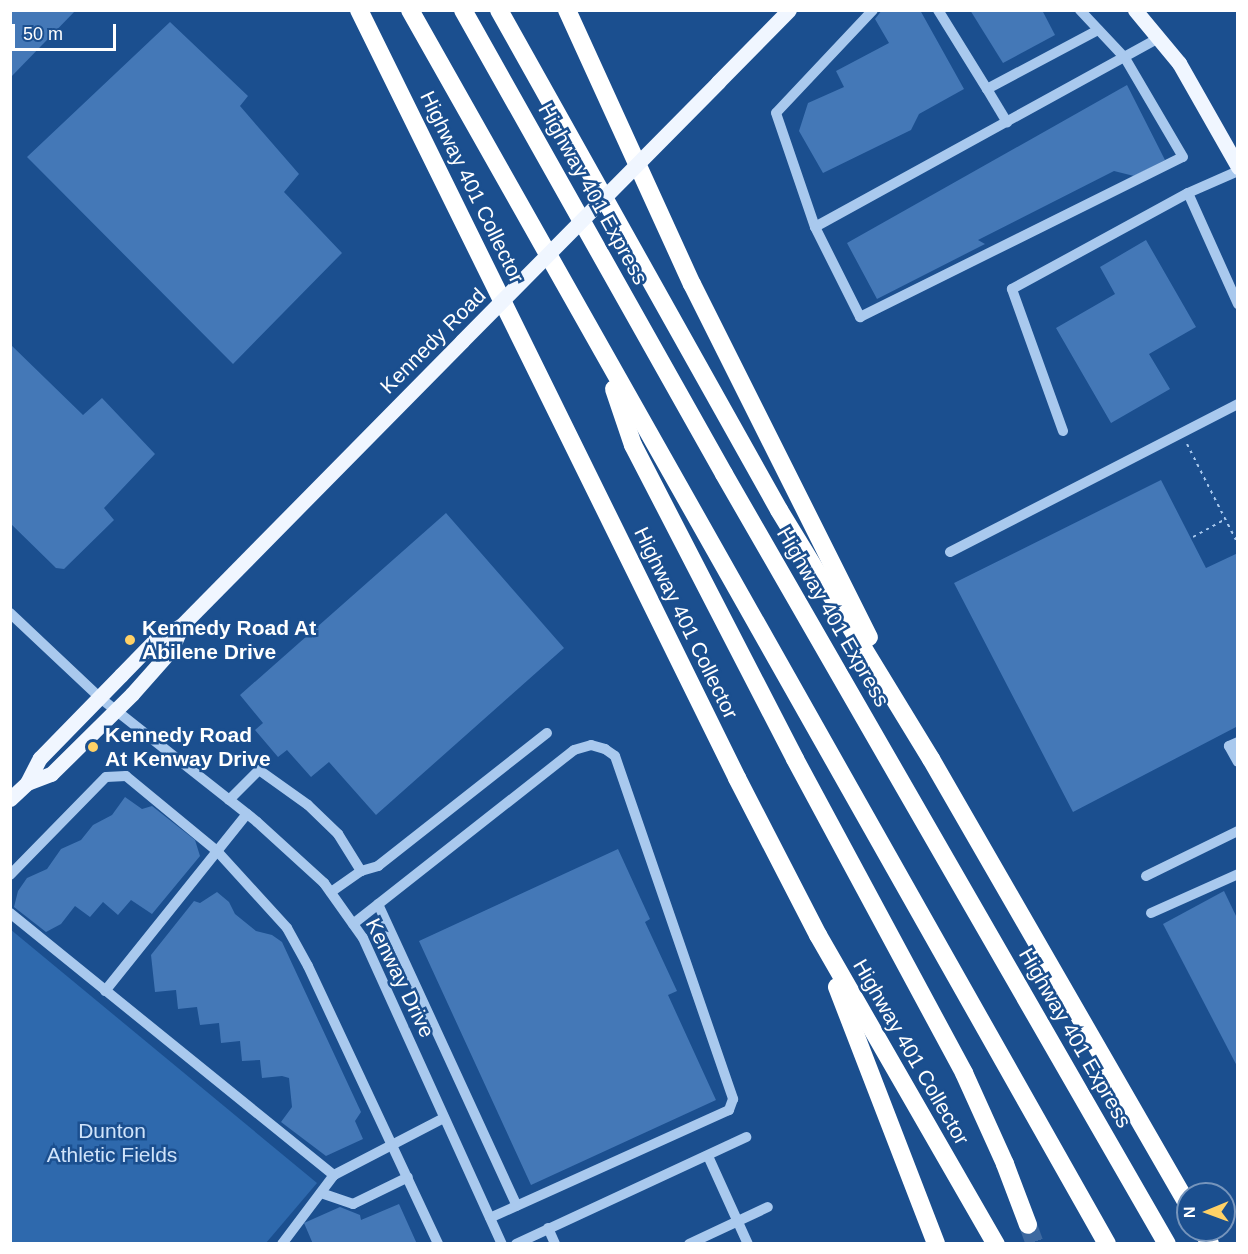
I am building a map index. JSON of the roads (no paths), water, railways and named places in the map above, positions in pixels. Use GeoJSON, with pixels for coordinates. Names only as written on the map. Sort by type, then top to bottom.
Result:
{"type":"FeatureCollection","features":[{"type":"Feature","properties":{"kind":"highway","name":"Highway 401 Collector"},"geometry":{"type":"LineString","coordinates":[[358,10],[732,767],[818,935],[996,1244]]}},
{"type":"Feature","properties":{"kind":"highway"},"geometry":{"type":"LineString","coordinates":[[410,10],[601,352],[1107,1244]]}},
{"type":"Feature","properties":{"kind":"highway","name":"Highway 401 Express"},"geometry":{"type":"LineString","coordinates":[[463,10],[724,474],[1167,1244]]}},
{"type":"Feature","properties":{"kind":"highway"},"geometry":{"type":"LineString","coordinates":[[499,10],[779,510],[931,759],[1176,1184]]}},
{"type":"Feature","properties":{"kind":"highway"},"geometry":{"type":"LineString","coordinates":[[567,10],[692,284],[931,759]]}},
{"type":"Feature","properties":{"kind":"highway"},"geometry":{"type":"LineString","coordinates":[[601,352],[633,445],[795,759],[964,1073],[1005,1164],[1028,1225]]}},
{"type":"Feature","properties":{"kind":"highway"},"geometry":{"type":"LineString","coordinates":[[818,935],[936,1244]]}},
{"type":"Feature","properties":{"kind":"main road","name":"Kennedy Road"},"geometry":{"type":"LineString","coordinates":[[10,799],[27,783],[40,758],[156,639],[182,625],[789,10]]}},
{"type":"Feature","properties":{"kind":"main road"},"geometry":{"type":"LineString","coordinates":[[1135,10],[1179,63],[1238,169]]}},
{"type":"Feature","properties":{"kind":"main road","name":"Kennedy Road"},"geometry":{"type":"LineString","coordinates":[[27,783],[51,774],[114,711],[171,650],[182,625]]}},
{"type":"Feature","properties":{"kind":"street"},"geometry":{"type":"LineString","coordinates":[[873,10],[776,113],[815,227],[860,317],[1183,157],[1125,58],[1080,10]]}},
{"type":"Feature","properties":{"kind":"street"},"geometry":{"type":"LineString","coordinates":[[938,10],[1007,122]]}},
{"type":"Feature","properties":{"kind":"street"},"geometry":{"type":"LineString","coordinates":[[987,89],[1098,30]]}},
{"type":"Feature","properties":{"kind":"street"},"geometry":{"type":"LineString","coordinates":[[815,227],[1159,38]]}},
{"type":"Feature","properties":{"kind":"street"},"geometry":{"type":"LineString","coordinates":[[1063,431],[1012,289],[1188,193],[1238,169]]}},
{"type":"Feature","properties":{"kind":"street"},"geometry":{"type":"LineString","coordinates":[[1188,193],[1238,304]]}},
{"type":"Feature","properties":{"kind":"street"},"geometry":{"type":"LineString","coordinates":[[950,552],[1238,404]]}},
{"type":"Feature","properties":{"kind":"street","name":"Kenway Drive"},"geometry":{"type":"LineString","coordinates":[[10,613],[114,711],[247,814],[324,883],[363,938],[502,1244]]}},
{"type":"Feature","properties":{"kind":"street"},"geometry":{"type":"LineString","coordinates":[[331,892],[361,871],[378,866],[547,733]]}},
{"type":"Feature","properties":{"kind":"street"},"geometry":{"type":"LineString","coordinates":[[1238,742],[1229,746],[1238,762]]}},
{"type":"Feature","properties":{"kind":"street"},"geometry":{"type":"LineString","coordinates":[[353,924],[574,750],[591,745],[605,749],[615,756],[733,1099],[729,1110],[490,1218]]}},
{"type":"Feature","properties":{"kind":"street"},"geometry":{"type":"LineString","coordinates":[[229,800],[259,770],[308,806],[338,834],[361,871]]}},
{"type":"Feature","properties":{"kind":"street"},"geometry":{"type":"LineString","coordinates":[[10,875],[106,777],[126,776],[217,851],[286,928],[308,966],[438,1244]]}},
{"type":"Feature","properties":{"kind":"street"},"geometry":{"type":"LineString","coordinates":[[105,991],[247,814]]}},
{"type":"Feature","properties":{"kind":"street"},"geometry":{"type":"LineString","coordinates":[[1146,876],[1238,831]]}},
{"type":"Feature","properties":{"kind":"street"},"geometry":{"type":"LineString","coordinates":[[1151,913],[1238,874]]}},
{"type":"Feature","properties":{"kind":"street"},"geometry":{"type":"LineString","coordinates":[[378,904],[517,1206]]}},
{"type":"Feature","properties":{"kind":"street"},"geometry":{"type":"LineString","coordinates":[[10,914],[334,1175]]}},
{"type":"Feature","properties":{"kind":"street"},"geometry":{"type":"LineString","coordinates":[[282,1244],[334,1175],[444,1118]]}},
{"type":"Feature","properties":{"kind":"street"},"geometry":{"type":"LineString","coordinates":[[516,1244],[746,1137]]}},
{"type":"Feature","properties":{"kind":"street"},"geometry":{"type":"LineString","coordinates":[[708,1156],[748,1244]]}},
{"type":"Feature","properties":{"kind":"street"},"geometry":{"type":"LineString","coordinates":[[321,1193],[353,1204],[408,1177]]}},
{"type":"Feature","properties":{"kind":"street"},"geometry":{"type":"LineString","coordinates":[[689,1244],[768,1208]]}},
{"type":"Feature","properties":{"kind":"street"},"geometry":{"type":"LineString","coordinates":[[548,1228],[555,1244]]}},
{"type":"Feature","properties":{"kind":"tunnel"},"geometry":{"type":"LineString","coordinates":[[1028,1225],[1035,1244]]}},
{"type":"Feature","properties":{"kind":"place","name":"Kennedy Road At Abilene Drive"},"geometry":{"type":"Point","coordinates":[130,640]}},
{"type":"Feature","properties":{"kind":"place","name":"Kennedy Road At Kenway Drive"},"geometry":{"type":"Point","coordinates":[93,747]}},
{"type":"Feature","properties":{"kind":"park label","name":"Dunton Athletic Fields"},"geometry":{"type":"Point","coordinates":[112,1143]}}]}
